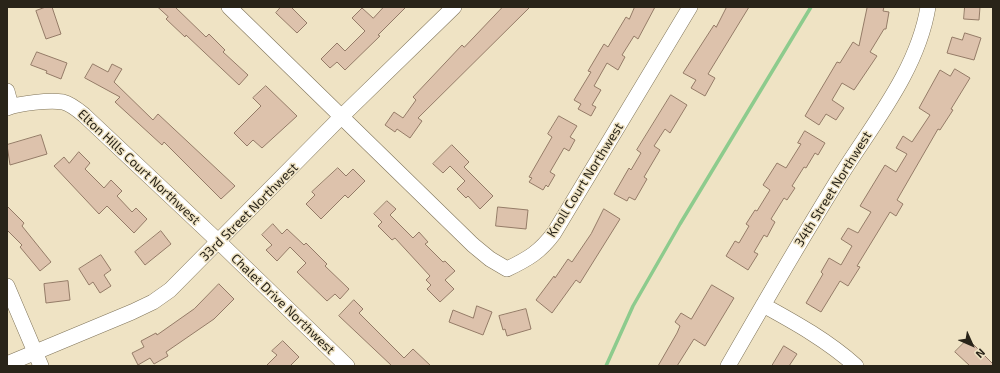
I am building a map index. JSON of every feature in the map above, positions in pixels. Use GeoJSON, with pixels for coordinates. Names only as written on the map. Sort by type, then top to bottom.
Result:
{"type":"FeatureCollection","features":[{"type":"Feature","properties":{"kind":"street"},"geometry":{"type":"LineString","coordinates":[[229,7],[342,116]]}},
{"type":"Feature","properties":{"kind":"street","name":"33rd Street Northwest"},"geometry":{"type":"LineString","coordinates":[[7,364],[153,302],[170,290],[220,242],[342,116],[454,7]]}},
{"type":"Feature","properties":{"kind":"street","name":"Knoll Court Northwest"},"geometry":{"type":"LineString","coordinates":[[342,116],[473,245],[490,259],[507,268],[530,258],[543,247],[554,233],[690,7]]}},
{"type":"Feature","properties":{"kind":"street","name":"34th Street Northwest"},"geometry":{"type":"LineString","coordinates":[[728,366],[836,183],[910,65],[921,36],[928,7]]}},
{"type":"Feature","properties":{"kind":"street"},"geometry":{"type":"LineString","coordinates":[[7,91],[9,107]]}},
{"type":"Feature","properties":{"kind":"street","name":"Elton Hills Court Northwest"},"geometry":{"type":"LineString","coordinates":[[9,107],[49,102],[63,102],[73,106],[99,128],[220,242]]}},
{"type":"Feature","properties":{"kind":"street","name":"Chalet Drive Northwest"},"geometry":{"type":"LineString","coordinates":[[220,242],[339,364]]}},
{"type":"Feature","properties":{"kind":"street"},"geometry":{"type":"LineString","coordinates":[[7,286],[41,366]]}},
{"type":"Feature","properties":{"kind":"street"},"geometry":{"type":"LineString","coordinates":[[763,305],[806,329],[843,354],[856,366]]}},
{"type":"Feature","properties":{"kind":"building"},"geometry":{"type":"Polygon","coordinates":[[[46,7],[52,7],[61,34],[46,39],[36,11],[46,7]]]}},
{"type":"Feature","properties":{"kind":"building"},"geometry":{"type":"Polygon","coordinates":[[[158,7],[175,7],[206,37],[209,34],[225,50],[223,52],[248,75],[239,85],[186,35],[185,37],[166,19],[168,17],[158,7]]]}},
{"type":"Feature","properties":{"kind":"building"},"geometry":{"type":"Polygon","coordinates":[[[281,7],[291,7],[307,23],[297,33],[276,13],[281,7]]]}},
{"type":"Feature","properties":{"kind":"building"},"geometry":{"type":"Polygon","coordinates":[[[384,7],[406,7],[378,35],[380,36],[345,70],[337,62],[330,68],[321,59],[337,43],[345,51],[365,31],[352,18],[362,8],[373,18],[384,7]]]}},
{"type":"Feature","properties":{"kind":"building"},"geometry":{"type":"Polygon","coordinates":[[[503,7],[530,7],[418,118],[422,121],[410,138],[397,129],[395,132],[385,125],[394,112],[403,118],[416,100],[413,97],[462,45],[464,47],[503,7]]]}},
{"type":"Feature","properties":{"kind":"building"},"geometry":{"type":"Polygon","coordinates":[[[635,7],[655,7],[638,39],[634,36],[622,55],[625,57],[618,70],[607,63],[594,86],[601,90],[592,105],[596,107],[591,116],[578,109],[581,104],[574,100],[591,72],[588,71],[604,44],[608,47],[626,17],[629,19],[635,7]]]}},
{"type":"Feature","properties":{"kind":"building"},"geometry":{"type":"Polygon","coordinates":[[[727,7],[749,7],[708,74],[715,78],[705,96],[691,88],[696,80],[683,73],[714,25],[716,27],[727,7]]]}},
{"type":"Feature","properties":{"kind":"building"},"geometry":{"type":"Polygon","coordinates":[[[884,7],[883,11],[889,12],[886,29],[884,29],[870,52],[877,56],[854,90],[842,83],[832,100],[844,108],[836,120],[826,114],[819,125],[805,116],[837,62],[840,63],[853,42],[859,46],[867,8],[884,7]]]}},
{"type":"Feature","properties":{"kind":"building"},"geometry":{"type":"Polygon","coordinates":[[[965,7],[980,7],[979,20],[964,19],[965,7]]]}},
{"type":"Feature","properties":{"kind":"building"},"geometry":{"type":"Polygon","coordinates":[[[965,33],[981,38],[974,60],[947,53],[952,37],[962,40],[965,33]]]}},
{"type":"Feature","properties":{"kind":"building"},"geometry":{"type":"Polygon","coordinates":[[[37,52],[67,63],[61,79],[46,73],[47,71],[31,65],[37,52]]]}},
{"type":"Feature","properties":{"kind":"building"},"geometry":{"type":"Polygon","coordinates":[[[93,64],[108,72],[112,64],[122,69],[114,82],[153,120],[158,114],[235,186],[221,199],[164,142],[162,145],[115,102],[120,97],[85,78],[93,64]]]}},
{"type":"Feature","properties":{"kind":"building"},"geometry":{"type":"Polygon","coordinates":[[[955,69],[970,78],[951,109],[953,110],[940,130],[938,129],[897,200],[903,204],[896,216],[890,212],[857,266],[860,267],[848,286],[840,281],[821,312],[806,303],[823,274],[821,272],[829,258],[841,265],[852,246],[841,239],[848,228],[858,233],[871,212],[860,206],[885,165],[896,172],[907,154],[896,148],[903,136],[912,142],[930,115],[919,108],[940,70],[950,76],[955,69]]]}},
{"type":"Feature","properties":{"kind":"building"},"geometry":{"type":"Polygon","coordinates":[[[266,86],[297,116],[262,148],[253,140],[247,146],[234,133],[261,106],[253,98],[266,86]]]}},
{"type":"Feature","properties":{"kind":"building"},"geometry":{"type":"Polygon","coordinates":[[[671,95],[687,105],[670,133],[665,129],[654,146],[660,150],[644,177],[647,179],[635,200],[629,197],[627,201],[614,194],[629,168],[631,170],[641,153],[637,150],[671,95]]]}},
{"type":"Feature","properties":{"kind":"building"},"geometry":{"type":"Polygon","coordinates":[[[559,116],[577,126],[570,137],[575,140],[569,151],[564,148],[550,172],[555,175],[548,187],[546,185],[543,190],[529,182],[532,178],[529,177],[552,137],[548,134],[559,116]]]}},
{"type":"Feature","properties":{"kind":"building"},"geometry":{"type":"Polygon","coordinates":[[[805,131],[825,143],[818,155],[815,153],[806,168],[804,167],[792,186],[795,188],[787,200],[784,198],[771,219],[775,222],[767,237],[764,235],[754,252],[758,254],[748,270],[726,256],[735,241],[739,243],[749,226],[746,224],[755,210],[757,211],[770,190],[763,185],[777,163],[786,168],[801,144],[798,143],[805,131]]]}},
{"type":"Feature","properties":{"kind":"building"},"geometry":{"type":"Polygon","coordinates":[[[41,135],[47,154],[10,165],[7,145],[41,135]]]}},
{"type":"Feature","properties":{"kind":"building"},"geometry":{"type":"Polygon","coordinates":[[[452,145],[469,162],[464,167],[493,196],[480,209],[468,196],[466,198],[457,189],[465,181],[450,166],[443,173],[433,164],[452,145]]]}},
{"type":"Feature","properties":{"kind":"building"},"geometry":{"type":"Polygon","coordinates":[[[79,152],[90,163],[85,169],[104,188],[111,180],[122,191],[117,196],[132,212],[136,208],[147,219],[134,233],[107,206],[99,214],[54,166],[64,157],[69,163],[79,152]]]}},
{"type":"Feature","properties":{"kind":"building"},"geometry":{"type":"Polygon","coordinates":[[[338,168],[346,176],[353,169],[365,181],[348,198],[345,195],[321,219],[306,204],[315,195],[312,192],[338,168]]]}},
{"type":"Feature","properties":{"kind":"building"},"geometry":{"type":"Polygon","coordinates":[[[387,201],[396,209],[390,215],[413,238],[419,232],[428,242],[425,244],[443,262],[445,261],[455,271],[445,280],[454,289],[440,302],[427,289],[431,285],[426,280],[430,276],[395,238],[392,240],[378,226],[382,222],[374,214],[387,201]]]}},
{"type":"Feature","properties":{"kind":"building"},"geometry":{"type":"Polygon","coordinates":[[[7,206],[24,223],[22,226],[51,262],[40,271],[20,247],[22,245],[7,230],[7,206]]]}},
{"type":"Feature","properties":{"kind":"building"},"geometry":{"type":"Polygon","coordinates":[[[498,207],[528,210],[526,229],[496,226],[498,207]]]}},
{"type":"Feature","properties":{"kind":"building"},"geometry":{"type":"Polygon","coordinates":[[[604,209],[620,219],[580,283],[576,280],[552,313],[536,300],[554,276],[555,278],[568,259],[572,262],[591,234],[604,209]]]}},
{"type":"Feature","properties":{"kind":"building"},"geometry":{"type":"Polygon","coordinates":[[[273,224],[282,234],[287,229],[304,245],[306,243],[327,264],[325,266],[349,289],[340,299],[335,294],[327,301],[297,272],[306,263],[290,247],[277,261],[266,250],[272,245],[262,235],[273,224]]]}},
{"type":"Feature","properties":{"kind":"building"},"geometry":{"type":"Polygon","coordinates":[[[161,231],[171,244],[145,265],[135,252],[161,231]]]}},
{"type":"Feature","properties":{"kind":"building"},"geometry":{"type":"Polygon","coordinates":[[[101,255],[111,270],[104,275],[111,286],[100,293],[93,282],[89,285],[79,269],[101,255]]]}},
{"type":"Feature","properties":{"kind":"building"},"geometry":{"type":"Polygon","coordinates":[[[68,281],[70,300],[46,303],[44,284],[68,281]]]}},
{"type":"Feature","properties":{"kind":"building"},"geometry":{"type":"Polygon","coordinates":[[[219,284],[234,299],[214,319],[166,352],[168,356],[154,364],[150,358],[138,365],[132,353],[144,347],[141,341],[156,333],[157,335],[194,309],[219,284]]]}},
{"type":"Feature","properties":{"kind":"building"},"geometry":{"type":"Polygon","coordinates":[[[712,285],[734,298],[705,346],[694,339],[677,366],[658,366],[677,333],[680,326],[675,322],[681,313],[691,319],[712,285]]]}},
{"type":"Feature","properties":{"kind":"building"},"geometry":{"type":"Polygon","coordinates":[[[354,300],[363,309],[359,313],[404,358],[413,349],[431,366],[392,366],[339,316],[354,300]]]}},
{"type":"Feature","properties":{"kind":"building"},"geometry":{"type":"Polygon","coordinates":[[[477,306],[492,312],[483,335],[449,322],[453,310],[473,318],[477,306]]]}},
{"type":"Feature","properties":{"kind":"building"},"geometry":{"type":"Polygon","coordinates":[[[526,309],[531,329],[507,336],[505,329],[503,330],[499,316],[526,309]]]}},
{"type":"Feature","properties":{"kind":"building"},"geometry":{"type":"Polygon","coordinates":[[[968,339],[993,364],[993,366],[970,366],[955,352],[968,339]]]}},
{"type":"Feature","properties":{"kind":"building"},"geometry":{"type":"Polygon","coordinates":[[[283,341],[299,357],[290,366],[266,366],[277,355],[272,351],[283,341]]]}},
{"type":"Feature","properties":{"kind":"building"},"geometry":{"type":"Polygon","coordinates":[[[784,346],[797,354],[789,366],[772,366],[784,346]]]}},
{"type":"Feature","properties":{"kind":"waterway"},"geometry":{"type":"LineString","coordinates":[[606,366],[633,306],[680,224],[811,7]]}}]}
